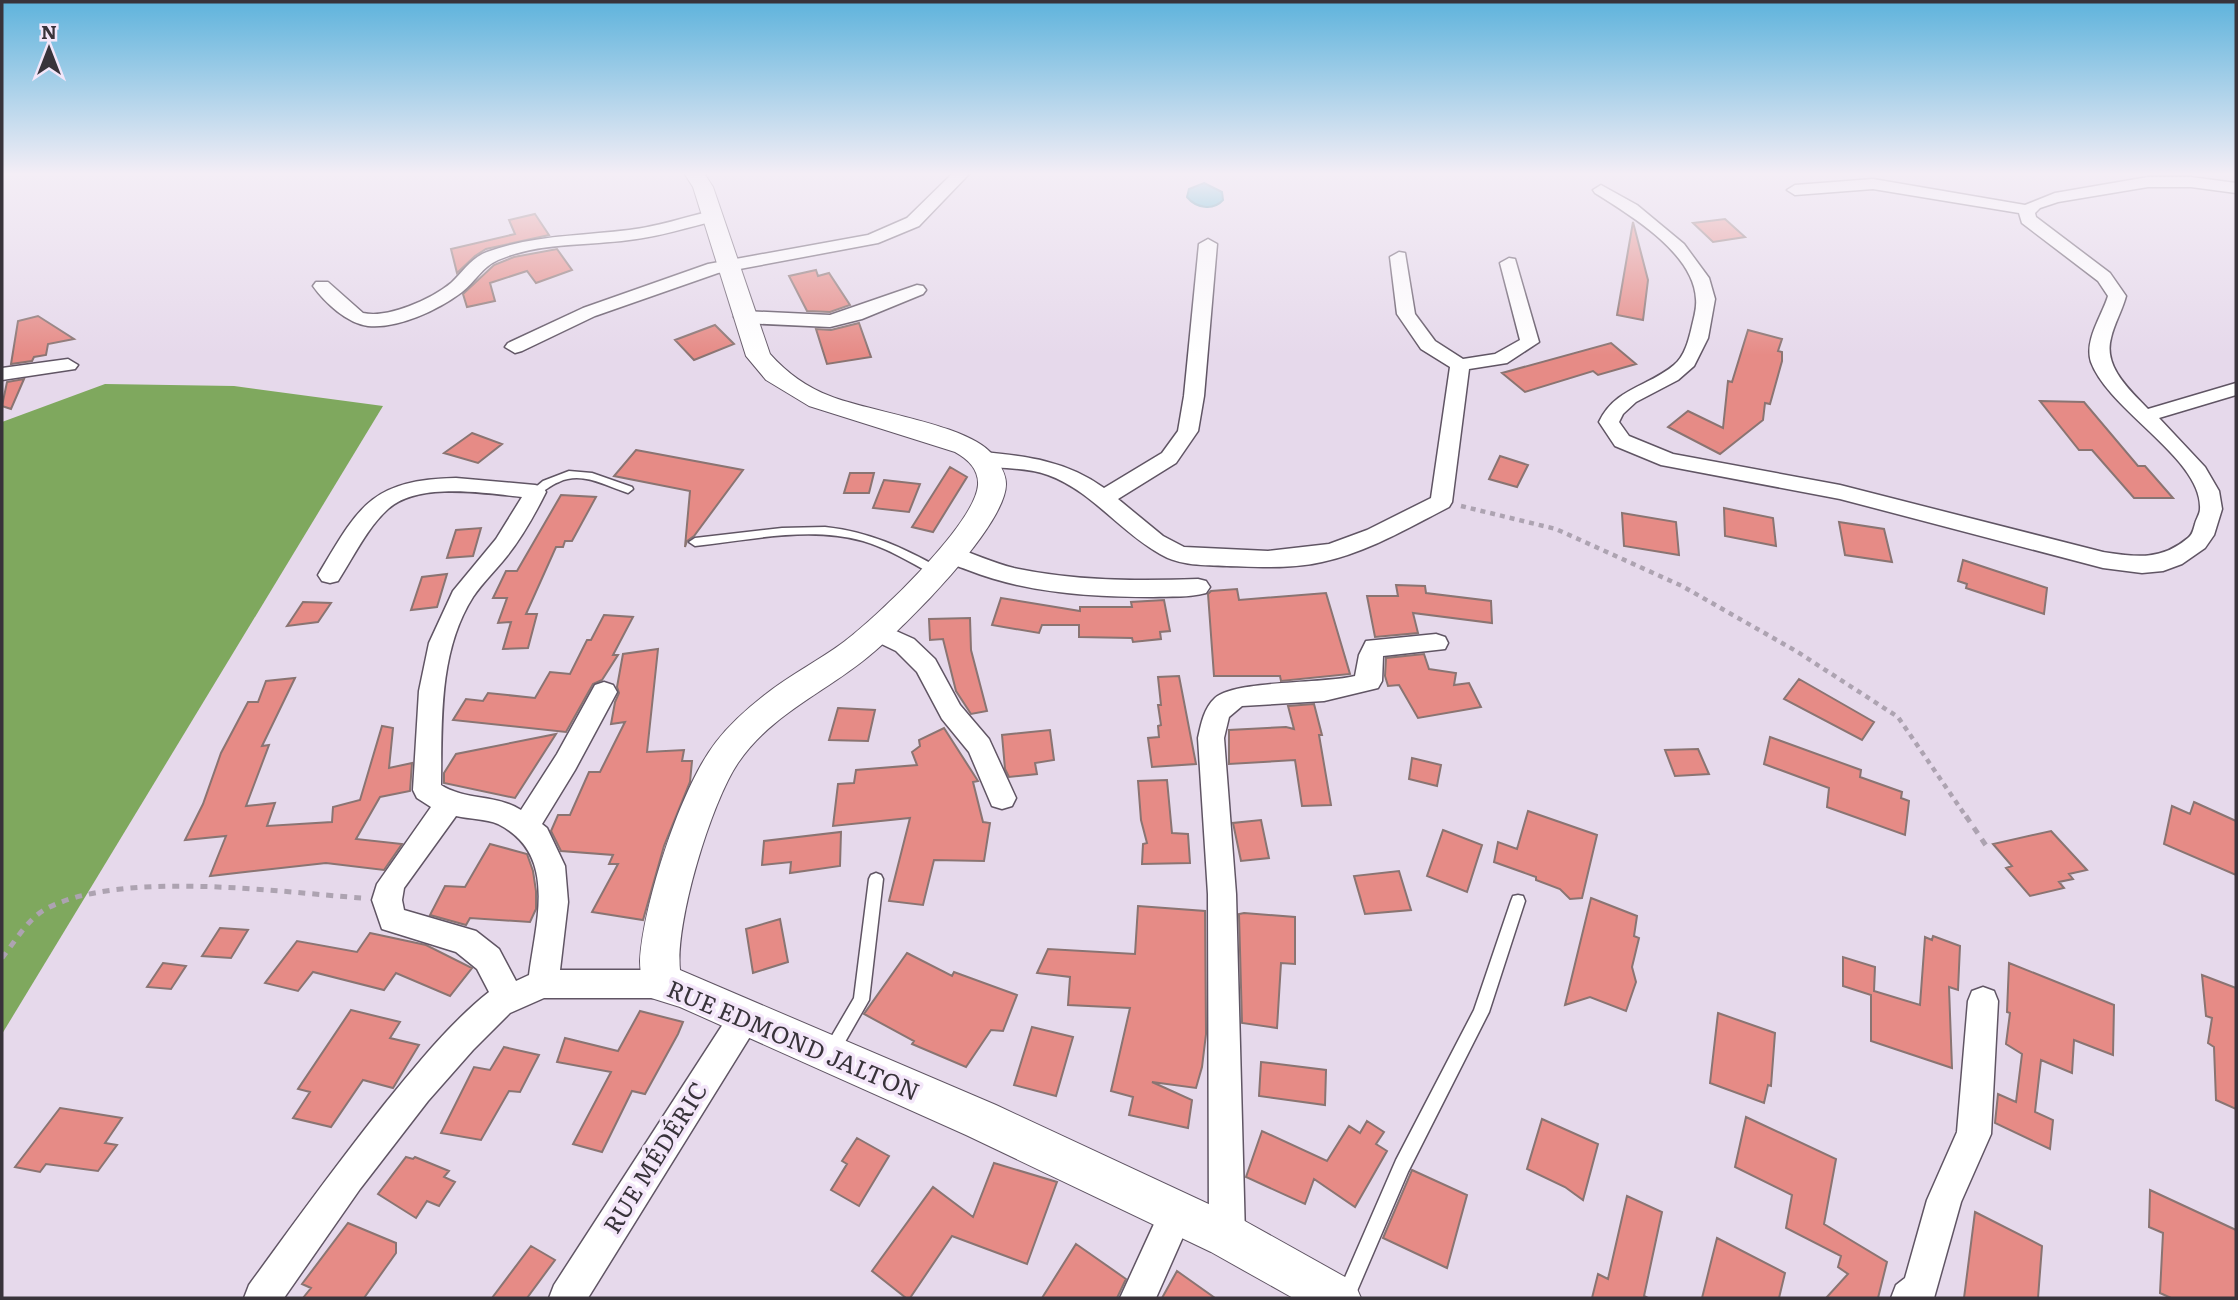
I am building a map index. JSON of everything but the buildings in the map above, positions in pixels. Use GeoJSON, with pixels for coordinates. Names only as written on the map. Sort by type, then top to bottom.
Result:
{"type":"FeatureCollection","features":[{"type":"Feature","properties":{"kind":"street"},"geometry":{"type":"LineString","coordinates":[[321,286],[356,317],[368,320],[390,319],[420,308],[456,288],[480,263],[492,256],[557,240],[637,234]]}},
{"type":"Feature","properties":{"kind":"street"},"geometry":{"type":"LineString","coordinates":[[662,984],[660,958],[670,903],[701,801],[726,754],[758,718],[791,692],[863,644],[944,563],[978,517],[992,489],[990,472],[982,459],[967,447],[868,417],[793,389],[769,371],[758,356],[743,317],[718,234]]}},
{"type":"Feature","properties":{"kind":"street"},"geometry":{"type":"LineString","coordinates":[[515,347],[589,312],[728,264],[872,239],[885,234]]}},
{"type":"Feature","properties":{"kind":"street"},"geometry":{"type":"LineString","coordinates":[[1663,234],[1702,281],[1706,298],[1700,336],[1684,368],[1624,401],[1612,411],[1609,422],[1622,441],[1668,460],[1840,492],[2103,560],[2138,566],[2158,565],[2178,559],[2202,538],[2211,508],[2206,485],[2184,457],[2119,390],[2101,360],[2100,338],[2114,312],[2118,296],[2104,277],[2047,234]]}},
{"type":"Feature","properties":{"kind":"street"},"geometry":{"type":"LineString","coordinates":[[1101,499],[1169,458],[1188,431],[1194,396],[1208,244]]}},
{"type":"Feature","properties":{"kind":"street"},"geometry":{"type":"LineString","coordinates":[[1399,257],[1406,314],[1428,345],[1460,365],[1500,359],[1530,342],[1509,263]]}},
{"type":"Feature","properties":{"kind":"street"},"geometry":{"type":"LineString","coordinates":[[743,317],[830,321],[855,315],[917,290]]}},
{"type":"Feature","properties":{"kind":"street"},"geometry":{"type":"LineString","coordinates":[[2,374],[68,365]]}},
{"type":"Feature","properties":{"kind":"street"},"geometry":{"type":"LineString","coordinates":[[982,459],[1030,463],[1057,470],[1077,480],[1171,551],[1196,557],[1247,559],[1294,558],[1331,552],[1352,545],[1441,502],[1460,365]]}},
{"type":"Feature","properties":{"kind":"street"},"geometry":{"type":"LineString","coordinates":[[2145,416],[2236,389]]}},
{"type":"Feature","properties":{"kind":"street"},"geometry":{"type":"LineString","coordinates":[[330,575],[374,511],[394,493],[440,486],[535,492],[523,517],[500,550],[462,595],[446,627],[434,665],[428,711],[426,790],[449,804],[503,813],[537,836],[551,866],[552,902],[543,984]]}},
{"type":"Feature","properties":{"kind":"street"},"geometry":{"type":"LineString","coordinates":[[944,563],[1055,585],[1149,589],[1198,587]]}},
{"type":"Feature","properties":{"kind":"street"},"geometry":{"type":"LineString","coordinates":[[876,631],[905,645],[926,666],[951,712],[980,746],[1002,798]]}},
{"type":"Feature","properties":{"kind":"street"},"geometry":{"type":"LineString","coordinates":[[1227,1236],[1222,894],[1211,738],[1214,720],[1231,700],[1242,697],[1304,693],[1369,681],[1371,655],[1375,647],[1436,643]]}},
{"type":"Feature","properties":{"kind":"street"},"geometry":{"type":"LineString","coordinates":[[525,828],[566,762],[604,692]]}},
{"type":"Feature","properties":{"kind":"street"},"geometry":{"type":"LineString","coordinates":[[449,804],[391,884],[387,900],[391,920],[466,941],[488,959],[509,999]]}},
{"type":"Feature","properties":{"kind":"street","name":"RUE EDMOND JALTON"},"geometry":{"type":"LineString","coordinates":[[262,1298],[348,1177],[417,1090],[462,1039],[499,1003],[543,984],[662,984],[685,990],[981,1120],[1227,1236],[1338,1298]]}},
{"type":"Feature","properties":{"kind":"street"},"geometry":{"type":"LineString","coordinates":[[1909,1298],[1920,1289],[1944,1200],[1974,1134],[1983,1001]]}},
{"type":"Feature","properties":{"kind":"street","name":"RUE MÉDÉRIC"},"geometry":{"type":"LineString","coordinates":[[568,1298],[745,1017]]}},
{"type":"Feature","properties":{"kind":"street"},"geometry":{"type":"LineString","coordinates":[[1139,1298],[1177,1212]]}},
{"type":"Feature","properties":{"kind":"lane"},"geometry":{"type":"LineString","coordinates":[[535,492],[543,484],[571,474],[585,474],[628,489]]}},
{"type":"Feature","properties":{"kind":"lane"},"geometry":{"type":"LineString","coordinates":[[695,542],[830,531],[866,538],[944,563]]}},
{"type":"Feature","properties":{"kind":"lane"},"geometry":{"type":"LineString","coordinates":[[829,1054],[861,1000],[876,879]]}},
{"type":"Feature","properties":{"kind":"lane"},"geometry":{"type":"LineString","coordinates":[[1345,1298],[1402,1166],[1481,1012],[1518,901]]}},
{"type":"Feature","properties":{"kind":"path"},"geometry":{"type":"LineString","coordinates":[[1441,502],[1556,529],[1682,586],[1796,651],[1898,717],[1989,850]]}},
{"type":"Feature","properties":{"kind":"path"},"geometry":{"type":"LineString","coordinates":[[2,958],[42,910],[116,889],[224,888],[387,900]]}},
{"type":"Feature","properties":{"kind":"green space"},"geometry":{"type":"Polygon","coordinates":[[[105,384],[234,386],[383,406],[2,1034],[2,422],[105,384]]]}}]}
